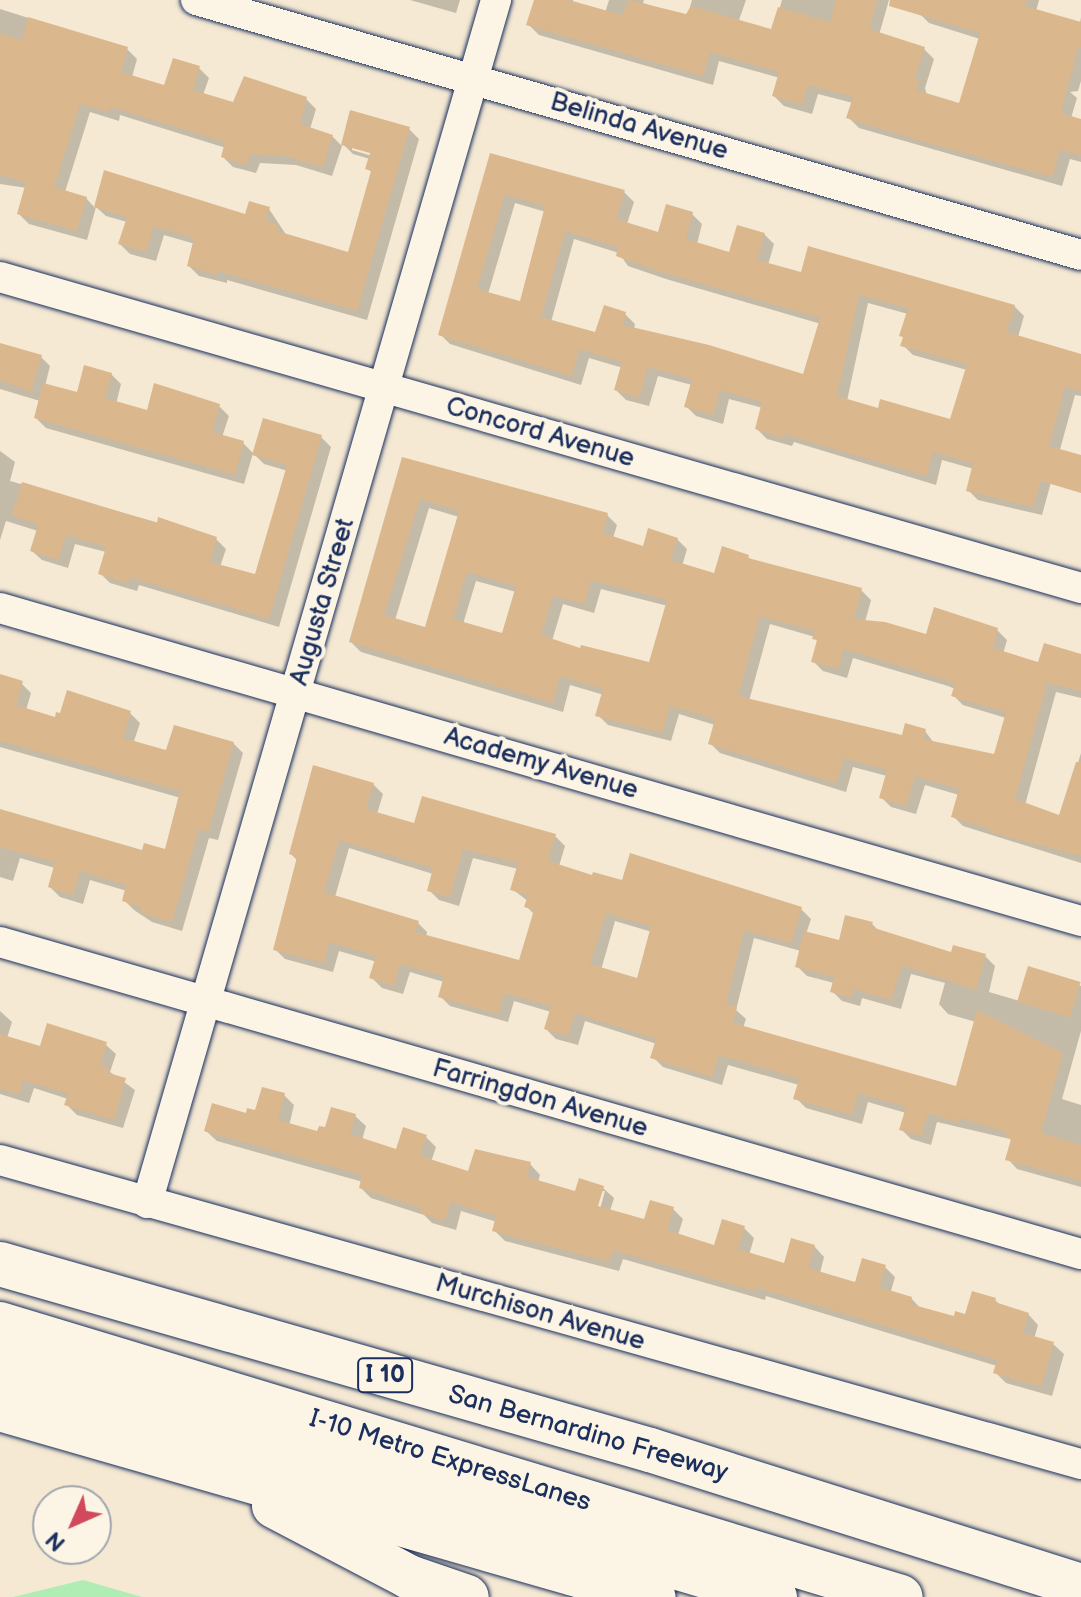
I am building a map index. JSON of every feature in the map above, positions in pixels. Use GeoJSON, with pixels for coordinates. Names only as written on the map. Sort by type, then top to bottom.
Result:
{"type":"FeatureCollection","features":[{"type":"Feature","properties":{"kind":"highway","name":"San Bernardino Freeway"},"geometry":{"type":"LineString","coordinates":[[0,1264],[650,1450],[1081,1586]]}},
{"type":"Feature","properties":{"kind":"highway","name":"I-10 Metro ExpressLanes"},"geometry":{"type":"LineString","coordinates":[[0,1324],[901,1597]]}},
{"type":"Feature","properties":{"kind":"highway","name":"I-10 Metro ExpressLanes"},"geometry":{"type":"LineString","coordinates":[[0,1365],[775,1597]]}},
{"type":"Feature","properties":{"kind":"highway"},"geometry":{"type":"LineString","coordinates":[[0,1409],[654,1597]]}},
{"type":"Feature","properties":{"kind":"highway"},"geometry":{"type":"LineString","coordinates":[[194,1464],[409,1577],[467,1597]]}},
{"type":"Feature","properties":{"kind":"street","name":"Belinda Avenue"},"geometry":{"type":"LineString","coordinates":[[196,0],[1081,255]]}},
{"type":"Feature","properties":{"kind":"street","name":"Augusta Street"},"geometry":{"type":"LineString","coordinates":[[147,1203],[208,1003],[496,0]]}},
{"type":"Feature","properties":{"kind":"street","name":"Concord Avenue"},"geometry":{"type":"LineString","coordinates":[[0,277],[1081,588]]}},
{"type":"Feature","properties":{"kind":"street","name":"Academy Avenue"},"geometry":{"type":"LineString","coordinates":[[0,608],[1081,921]]}},
{"type":"Feature","properties":{"kind":"street","name":"Farringdon Avenue"},"geometry":{"type":"LineString","coordinates":[[0,942],[1081,1254]]}},
{"type":"Feature","properties":{"kind":"street","name":"Murchison Avenue"},"geometry":{"type":"LineString","coordinates":[[0,1160],[1081,1464]]}},
{"type":"Feature","properties":{"kind":"green space"},"geometry":{"type":"Polygon","coordinates":[[[83,1580],[142,1597],[13,1597],[83,1580]]]}},
{"type":"Feature","properties":{"kind":"building"},"geometry":{"type":"Polygon","coordinates":[[[534,0],[569,0],[622,15],[629,0],[686,14],[691,6],[771,29],[778,7],[830,22],[836,0],[877,0],[869,29],[925,47],[915,78],[920,80],[916,90],[959,103],[980,33],[889,6],[890,0],[1027,0],[1025,6],[1081,22],[1081,47],[1078,47],[1061,113],[1081,119],[1081,156],[1060,150],[1052,177],[924,142],[846,118],[853,97],[808,85],[802,105],[772,96],[779,72],[710,52],[703,76],[526,25],[534,0]]]}},
{"type":"Feature","properties":{"kind":"building"},"geometry":{"type":"Polygon","coordinates":[[[28,17],[128,47],[121,72],[164,85],[173,58],[200,66],[193,90],[233,102],[244,76],[307,97],[300,124],[333,135],[323,167],[284,156],[250,154],[247,165],[221,157],[225,142],[111,107],[109,112],[80,104],[54,187],[87,197],[77,231],[17,214],[26,182],[0,175],[0,34],[22,40],[28,17]]]}},
{"type":"Feature","properties":{"kind":"building"},"geometry":{"type":"Polygon","coordinates":[[[350,110],[410,127],[357,311],[218,271],[217,275],[187,266],[194,238],[154,226],[146,252],[118,244],[127,217],[94,207],[104,170],[245,214],[249,201],[270,207],[266,221],[279,225],[277,231],[348,252],[371,171],[365,169],[370,153],[341,145],[350,110]]]}},
{"type":"Feature","properties":{"kind":"building"},"geometry":{"type":"Polygon","coordinates":[[[490,153],[625,190],[616,219],[658,232],[666,204],[693,212],[686,239],[729,252],[737,225],[765,233],[757,260],[801,272],[808,246],[1015,305],[1007,332],[1081,354],[1081,391],[1065,386],[1049,446],[1081,455],[1081,493],[1041,481],[1033,507],[966,491],[973,463],[933,452],[926,476],[784,434],[783,438],[755,429],[762,402],[720,390],[713,415],[684,407],[692,379],[648,367],[639,398],[614,390],[622,362],[579,349],[572,376],[438,335],[490,153]],[[505,194],[477,289],[520,301],[545,206],[505,194]],[[565,231],[541,317],[595,332],[604,305],[626,312],[623,325],[709,345],[803,374],[820,318],[655,270],[616,256],[618,247],[565,231]],[[859,295],[837,396],[878,408],[880,399],[950,419],[967,364],[900,346],[903,337],[899,336],[908,308],[859,295]]]}},
{"type":"Feature","properties":{"kind":"building"},"geometry":{"type":"Polygon","coordinates":[[[0,343],[42,355],[31,392],[0,380],[0,343]]]}},
{"type":"Feature","properties":{"kind":"building"},"geometry":{"type":"Polygon","coordinates":[[[84,365],[112,373],[105,398],[147,410],[154,383],[220,404],[212,432],[244,441],[235,475],[34,418],[43,383],[77,392],[84,365]]]}},
{"type":"Feature","properties":{"kind":"building"},"geometry":{"type":"Polygon","coordinates":[[[263,418],[322,435],[269,619],[130,577],[128,583],[98,574],[106,547],[66,535],[58,560],[30,551],[38,525],[12,515],[22,482],[157,523],[158,517],[217,537],[210,562],[255,574],[287,465],[252,455],[263,418]]]}},
{"type":"Feature","properties":{"kind":"building"},"geometry":{"type":"Polygon","coordinates":[[[402,457],[608,513],[603,533],[643,546],[648,528],[678,538],[671,560],[714,573],[722,546],[749,555],[748,558],[862,588],[854,619],[885,622],[926,634],[934,607],[998,628],[993,648],[1038,662],[1044,643],[1081,654],[1081,691],[1047,683],[1015,799],[1059,815],[1076,762],[1081,762],[1081,856],[989,832],[990,829],[951,817],[959,789],[915,776],[906,806],[879,798],[887,770],[844,758],[836,783],[708,744],[715,719],[670,706],[662,733],[595,716],[603,689],[560,676],[553,703],[349,642],[402,457]],[[420,499],[384,615],[425,627],[459,511],[420,499]],[[467,572],[453,619],[502,633],[516,586],[467,572]],[[591,580],[584,604],[553,596],[541,635],[580,648],[581,645],[649,662],[667,600],[591,580]],[[760,616],[738,696],[902,735],[905,723],[926,729],[923,739],[994,754],[1006,712],[951,696],[955,684],[937,677],[844,649],[838,669],[811,662],[817,640],[812,639],[815,631],[760,616]]]}},
{"type":"Feature","properties":{"kind":"building"},"geometry":{"type":"Polygon","coordinates":[[[0,674],[23,681],[16,705],[55,717],[56,712],[60,713],[67,690],[131,711],[123,738],[166,750],[174,725],[234,742],[208,832],[199,829],[172,922],[140,913],[141,907],[122,901],[126,885],[80,871],[73,895],[48,887],[55,862],[0,847],[0,809],[142,850],[144,843],[165,849],[180,791],[0,741],[0,674]]]}},
{"type":"Feature","properties":{"kind":"building"},"geometry":{"type":"Polygon","coordinates":[[[313,765],[374,783],[366,809],[414,823],[422,796],[556,834],[548,861],[592,875],[593,872],[622,880],[630,853],[802,907],[791,943],[744,930],[726,1004],[737,1007],[733,1023],[956,1086],[977,1010],[1063,1053],[1041,1133],[1081,1145],[1081,1181],[1005,1160],[1011,1139],[1005,1137],[1006,1132],[961,1118],[960,1123],[928,1113],[921,1136],[899,1130],[906,1107],[858,1093],[852,1115],[793,1099],[799,1079],[734,1059],[719,1056],[712,1077],[650,1058],[656,1039],[575,1013],[568,1036],[544,1029],[551,1006],[504,993],[498,1014],[438,997],[444,976],[400,964],[394,986],[369,978],[376,956],[329,942],[324,963],[273,950],[297,857],[289,854],[313,765]],[[339,840],[324,892],[419,921],[415,932],[519,960],[534,910],[524,907],[528,895],[510,890],[518,863],[463,849],[450,897],[427,891],[433,868],[339,840]],[[606,913],[590,964],[637,978],[651,926],[606,913]]]}},
{"type":"Feature","properties":{"kind":"building"},"geometry":{"type":"Polygon","coordinates":[[[845,915],[873,922],[871,927],[951,952],[953,945],[986,954],[976,990],[902,965],[891,1000],[853,989],[851,998],[830,992],[834,977],[795,967],[804,931],[839,940],[845,915]]]}},
{"type":"Feature","properties":{"kind":"building"},"geometry":{"type":"Polygon","coordinates":[[[1028,966],[1081,982],[1070,1017],[1017,1001],[1028,966]]]}},
{"type":"Feature","properties":{"kind":"building"},"geometry":{"type":"Polygon","coordinates":[[[47,1023],[107,1042],[100,1065],[109,1068],[108,1073],[126,1078],[114,1120],[64,1105],[68,1094],[24,1080],[19,1094],[0,1089],[0,1034],[40,1046],[47,1023]]]}},
{"type":"Feature","properties":{"kind":"building"},"geometry":{"type":"Polygon","coordinates":[[[262,1087],[285,1093],[278,1120],[317,1131],[319,1126],[325,1127],[331,1107],[356,1114],[350,1134],[396,1149],[403,1127],[427,1135],[420,1156],[468,1171],[475,1149],[531,1162],[527,1177],[575,1191],[579,1178],[604,1186],[598,1206],[644,1219],[650,1200],[674,1207],[667,1230],[714,1245],[722,1219],[745,1226],[738,1249],[784,1263],[791,1238],[815,1245],[808,1268],[855,1282],[862,1258],[886,1265],[879,1287],[912,1297],[910,1304],[954,1316],[955,1311],[965,1314],[972,1291],[996,1298],[995,1302],[1029,1313],[1023,1333],[1054,1342],[1041,1387],[993,1373],[997,1360],[755,1287],[754,1291],[613,1250],[609,1262],[492,1231],[496,1216],[451,1202],[445,1221],[420,1213],[421,1208],[359,1188],[362,1175],[204,1131],[212,1103],[246,1113],[247,1108],[255,1110],[262,1087]]]}}]}
